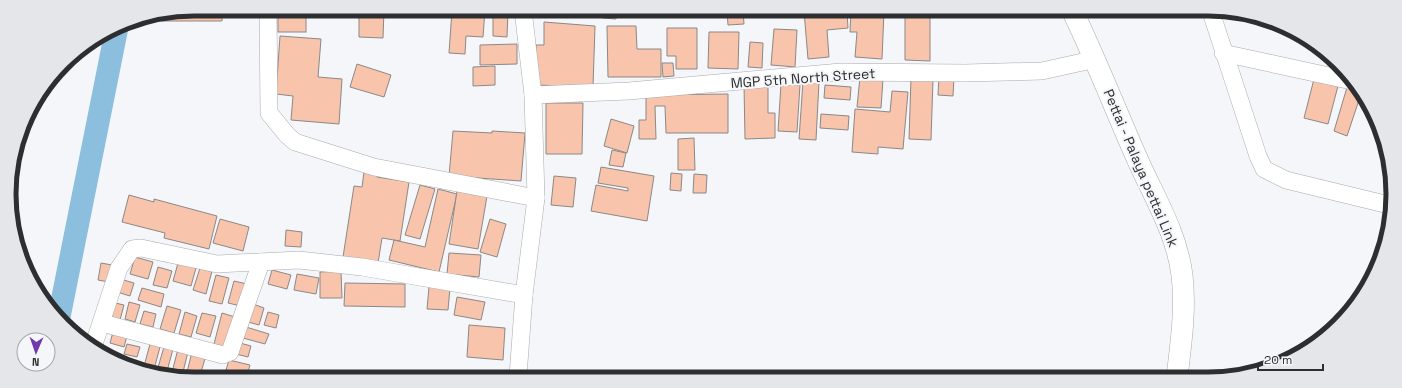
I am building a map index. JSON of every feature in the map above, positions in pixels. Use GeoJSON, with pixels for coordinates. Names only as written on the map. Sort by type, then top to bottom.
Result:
{"type":"FeatureCollection","features":[{"type":"Feature","properties":{"kind":"street"},"geometry":{"type":"LineString","coordinates":[[268,16],[269,113],[287,135],[295,142],[374,167],[536,198]]}},
{"type":"Feature","properties":{"kind":"street"},"geometry":{"type":"LineString","coordinates":[[518,372],[524,295],[536,198],[533,95],[524,16]]}},
{"type":"Feature","properties":{"kind":"street","name":"Pettai - Palaya pettai Link"},"geometry":{"type":"LineString","coordinates":[[1075,16],[1096,59],[1140,165],[1158,202],[1176,249],[1182,274],[1185,311],[1179,372]]}},
{"type":"Feature","properties":{"kind":"street"},"geometry":{"type":"LineString","coordinates":[[1212,16],[1223,53],[1264,169],[1286,180],[1386,204]]}},
{"type":"Feature","properties":{"kind":"street"},"geometry":{"type":"LineString","coordinates":[[1223,53],[1344,79]]}},
{"type":"Feature","properties":{"kind":"street","name":"MGP 5th North Street"},"geometry":{"type":"LineString","coordinates":[[533,95],[629,91],[841,72],[965,73],[1042,71],[1096,59]]}},
{"type":"Feature","properties":{"kind":"street"},"geometry":{"type":"LineString","coordinates":[[95,342],[119,268],[132,249],[141,248],[217,264],[298,260],[362,267],[524,295]]}},
{"type":"Feature","properties":{"kind":"street"},"geometry":{"type":"LineString","coordinates":[[102,323],[223,355],[230,352],[261,262]]}},
{"type":"Feature","properties":{"kind":"building"},"geometry":{"type":"Polygon","coordinates":[[[182,16],[222,16],[222,21],[162,21],[162,19],[182,16]]]}},
{"type":"Feature","properties":{"kind":"building"},"geometry":{"type":"Polygon","coordinates":[[[278,16],[306,16],[306,32],[278,32],[278,16]]]}},
{"type":"Feature","properties":{"kind":"building"},"geometry":{"type":"Polygon","coordinates":[[[359,16],[384,16],[383,38],[359,37],[359,16]]]}},
{"type":"Feature","properties":{"kind":"building"},"geometry":{"type":"Polygon","coordinates":[[[452,16],[485,16],[483,37],[466,36],[465,54],[449,53],[452,16]]]}},
{"type":"Feature","properties":{"kind":"building"},"geometry":{"type":"Polygon","coordinates":[[[493,16],[508,16],[507,37],[493,36],[493,16]]]}},
{"type":"Feature","properties":{"kind":"building"},"geometry":{"type":"Polygon","coordinates":[[[603,16],[616,16],[616,19],[603,18],[603,16]]]}},
{"type":"Feature","properties":{"kind":"building"},"geometry":{"type":"Polygon","coordinates":[[[727,16],[743,16],[744,24],[728,25],[727,16]]]}},
{"type":"Feature","properties":{"kind":"building"},"geometry":{"type":"Polygon","coordinates":[[[804,16],[847,16],[848,28],[827,30],[829,57],[808,59],[804,16]]]}},
{"type":"Feature","properties":{"kind":"building"},"geometry":{"type":"Polygon","coordinates":[[[851,16],[884,16],[882,59],[855,57],[857,32],[850,32],[851,16]]]}},
{"type":"Feature","properties":{"kind":"building"},"geometry":{"type":"Polygon","coordinates":[[[905,16],[930,16],[930,61],[905,60],[905,16]]]}},
{"type":"Feature","properties":{"kind":"building"},"geometry":{"type":"Polygon","coordinates":[[[544,22],[595,26],[593,87],[535,85],[536,45],[544,45],[544,22]]]}},
{"type":"Feature","properties":{"kind":"building"},"geometry":{"type":"Polygon","coordinates":[[[607,26],[636,26],[637,49],[661,49],[661,77],[608,77],[607,26]]]}},
{"type":"Feature","properties":{"kind":"building"},"geometry":{"type":"Polygon","coordinates":[[[667,28],[697,28],[697,69],[676,69],[676,56],[667,56],[667,28]]]}},
{"type":"Feature","properties":{"kind":"building"},"geometry":{"type":"Polygon","coordinates":[[[774,29],[797,30],[795,67],[771,65],[774,29]]]}},
{"type":"Feature","properties":{"kind":"building"},"geometry":{"type":"Polygon","coordinates":[[[709,32],[739,32],[738,69],[708,68],[709,32]]]}},
{"type":"Feature","properties":{"kind":"building"},"geometry":{"type":"Polygon","coordinates":[[[280,36],[321,39],[318,77],[342,79],[339,124],[291,120],[293,96],[276,94],[280,36]]]}},
{"type":"Feature","properties":{"kind":"building"},"geometry":{"type":"Polygon","coordinates":[[[750,42],[763,43],[762,68],[748,67],[750,42]]]}},
{"type":"Feature","properties":{"kind":"building"},"geometry":{"type":"Polygon","coordinates":[[[517,44],[517,64],[480,65],[480,45],[517,44]]]}},
{"type":"Feature","properties":{"kind":"building"},"geometry":{"type":"Polygon","coordinates":[[[662,63],[673,63],[674,76],[663,77],[662,63]]]}},
{"type":"Feature","properties":{"kind":"building"},"geometry":{"type":"Polygon","coordinates":[[[357,64],[391,75],[384,97],[350,87],[357,64]]]}},
{"type":"Feature","properties":{"kind":"building"},"geometry":{"type":"Polygon","coordinates":[[[495,66],[495,85],[473,86],[473,67],[495,66]]]}},
{"type":"Feature","properties":{"kind":"building"},"geometry":{"type":"Polygon","coordinates":[[[939,76],[954,77],[953,96],[938,95],[939,76]]]}},
{"type":"Feature","properties":{"kind":"building"},"geometry":{"type":"Polygon","coordinates":[[[860,77],[883,79],[881,108],[857,107],[860,77]]]}},
{"type":"Feature","properties":{"kind":"building"},"geometry":{"type":"Polygon","coordinates":[[[911,78],[933,79],[931,140],[909,139],[911,78]]]}},
{"type":"Feature","properties":{"kind":"building"},"geometry":{"type":"Polygon","coordinates":[[[1314,79],[1338,86],[1328,124],[1304,118],[1314,79]]]}},
{"type":"Feature","properties":{"kind":"building"},"geometry":{"type":"Polygon","coordinates":[[[803,81],[819,82],[816,140],[799,139],[803,81]]]}},
{"type":"Feature","properties":{"kind":"building"},"geometry":{"type":"Polygon","coordinates":[[[781,84],[800,85],[797,132],[778,131],[781,84]]]}},
{"type":"Feature","properties":{"kind":"building"},"geometry":{"type":"Polygon","coordinates":[[[744,85],[768,85],[768,113],[775,113],[775,138],[745,139],[744,85]]]}},
{"type":"Feature","properties":{"kind":"building"},"geometry":{"type":"Polygon","coordinates":[[[825,85],[851,87],[850,100],[824,98],[825,85]]]}},
{"type":"Feature","properties":{"kind":"building"},"geometry":{"type":"Polygon","coordinates":[[[1348,85],[1359,100],[1347,136],[1334,131],[1348,85]]]}},
{"type":"Feature","properties":{"kind":"building"},"geometry":{"type":"Polygon","coordinates":[[[892,91],[908,92],[903,149],[878,147],[878,154],[852,152],[855,109],[890,112],[892,91]]]}},
{"type":"Feature","properties":{"kind":"building"},"geometry":{"type":"Polygon","coordinates":[[[728,94],[728,133],[666,133],[665,106],[655,106],[656,139],[639,139],[639,120],[646,120],[646,95],[728,94]]]}},
{"type":"Feature","properties":{"kind":"building"},"geometry":{"type":"Polygon","coordinates":[[[546,103],[583,103],[582,154],[546,154],[546,103]]]}},
{"type":"Feature","properties":{"kind":"building"},"geometry":{"type":"Polygon","coordinates":[[[821,114],[849,116],[848,130],[820,128],[821,114]]]}},
{"type":"Feature","properties":{"kind":"building"},"geometry":{"type":"Polygon","coordinates":[[[611,119],[634,126],[627,153],[604,146],[611,119]]]}},
{"type":"Feature","properties":{"kind":"building"},"geometry":{"type":"Polygon","coordinates":[[[453,131],[525,133],[521,181],[449,176],[453,131]]]}},
{"type":"Feature","properties":{"kind":"building"},"geometry":{"type":"Polygon","coordinates":[[[694,138],[695,170],[678,170],[678,139],[694,138]]]}},
{"type":"Feature","properties":{"kind":"building"},"geometry":{"type":"Polygon","coordinates":[[[612,150],[626,153],[623,167],[609,165],[612,150]]]}},
{"type":"Feature","properties":{"kind":"building"},"geometry":{"type":"Polygon","coordinates":[[[601,167],[654,176],[647,221],[591,211],[596,185],[628,191],[628,188],[598,183],[601,167]]]}},
{"type":"Feature","properties":{"kind":"building"},"geometry":{"type":"Polygon","coordinates":[[[364,172],[377,173],[377,177],[409,182],[400,241],[382,238],[378,263],[343,257],[354,186],[362,187],[364,172]]]}},
{"type":"Feature","properties":{"kind":"building"},"geometry":{"type":"Polygon","coordinates":[[[671,173],[682,174],[681,191],[670,190],[671,173]]]}},
{"type":"Feature","properties":{"kind":"building"},"geometry":{"type":"Polygon","coordinates":[[[694,174],[707,175],[706,193],[693,193],[694,174]]]}},
{"type":"Feature","properties":{"kind":"building"},"geometry":{"type":"Polygon","coordinates":[[[554,176],[576,178],[573,207],[551,205],[554,176]]]}},
{"type":"Feature","properties":{"kind":"building"},"geometry":{"type":"Polygon","coordinates":[[[420,185],[435,189],[420,239],[405,235],[420,185]]]}},
{"type":"Feature","properties":{"kind":"building"},"geometry":{"type":"Polygon","coordinates":[[[438,189],[457,194],[439,272],[389,260],[394,240],[425,247],[438,189]]]}},
{"type":"Feature","properties":{"kind":"building"},"geometry":{"type":"Polygon","coordinates":[[[457,191],[487,196],[478,249],[449,244],[457,191]]]}},
{"type":"Feature","properties":{"kind":"building"},"geometry":{"type":"Polygon","coordinates":[[[129,195],[154,202],[154,199],[217,216],[209,249],[164,238],[165,233],[122,222],[129,195]]]}},
{"type":"Feature","properties":{"kind":"building"},"geometry":{"type":"Polygon","coordinates":[[[220,219],[249,227],[243,251],[213,243],[220,219]]]}},
{"type":"Feature","properties":{"kind":"building"},"geometry":{"type":"Polygon","coordinates":[[[490,219],[506,224],[497,257],[480,252],[490,219]]]}},
{"type":"Feature","properties":{"kind":"building"},"geometry":{"type":"Polygon","coordinates":[[[286,230],[302,232],[301,247],[285,246],[286,230]]]}},
{"type":"Feature","properties":{"kind":"building"},"geometry":{"type":"Polygon","coordinates":[[[449,253],[481,255],[479,277],[447,274],[449,253]]]}},
{"type":"Feature","properties":{"kind":"building"},"geometry":{"type":"Polygon","coordinates":[[[135,257],[153,262],[148,279],[130,274],[135,257]]]}},
{"type":"Feature","properties":{"kind":"building"},"geometry":{"type":"Polygon","coordinates":[[[101,263],[112,265],[109,282],[98,280],[101,263]]]}},
{"type":"Feature","properties":{"kind":"building"},"geometry":{"type":"Polygon","coordinates":[[[178,263],[196,268],[191,286],[173,281],[178,263]]]}},
{"type":"Feature","properties":{"kind":"building"},"geometry":{"type":"Polygon","coordinates":[[[158,267],[172,271],[167,288],[153,285],[158,267]]]}},
{"type":"Feature","properties":{"kind":"building"},"geometry":{"type":"Polygon","coordinates":[[[200,268],[212,271],[206,294],[193,290],[200,268]]]}},
{"type":"Feature","properties":{"kind":"building"},"geometry":{"type":"Polygon","coordinates":[[[272,270],[291,275],[287,289],[268,284],[272,270]]]}},
{"type":"Feature","properties":{"kind":"building"},"geometry":{"type":"Polygon","coordinates":[[[341,271],[342,298],[320,298],[320,272],[341,271]]]}},
{"type":"Feature","properties":{"kind":"building"},"geometry":{"type":"Polygon","coordinates":[[[297,274],[319,278],[316,294],[294,290],[297,274]]]}},
{"type":"Feature","properties":{"kind":"building"},"geometry":{"type":"Polygon","coordinates":[[[216,275],[229,278],[222,304],[209,301],[216,275]]]}},
{"type":"Feature","properties":{"kind":"building"},"geometry":{"type":"Polygon","coordinates":[[[120,279],[134,283],[130,296],[117,292],[120,279]]]}},
{"type":"Feature","properties":{"kind":"building"},"geometry":{"type":"Polygon","coordinates":[[[234,281],[247,284],[241,306],[228,303],[234,281]]]}},
{"type":"Feature","properties":{"kind":"building"},"geometry":{"type":"Polygon","coordinates":[[[345,283],[405,284],[405,307],[344,306],[345,283]]]}},
{"type":"Feature","properties":{"kind":"building"},"geometry":{"type":"Polygon","coordinates":[[[429,287],[450,288],[448,310],[427,309],[429,287]]]}},
{"type":"Feature","properties":{"kind":"building"},"geometry":{"type":"Polygon","coordinates":[[[142,288],[164,294],[161,307],[138,300],[142,288]]]}},
{"type":"Feature","properties":{"kind":"building"},"geometry":{"type":"Polygon","coordinates":[[[457,297],[485,302],[481,320],[454,315],[457,297]]]}},
{"type":"Feature","properties":{"kind":"building"},"geometry":{"type":"Polygon","coordinates":[[[111,302],[124,305],[120,320],[107,317],[111,302]]]}},
{"type":"Feature","properties":{"kind":"building"},"geometry":{"type":"Polygon","coordinates":[[[129,302],[140,305],[135,322],[125,319],[129,302]]]}},
{"type":"Feature","properties":{"kind":"building"},"geometry":{"type":"Polygon","coordinates":[[[253,304],[264,308],[259,325],[248,322],[253,304]]]}},
{"type":"Feature","properties":{"kind":"building"},"geometry":{"type":"Polygon","coordinates":[[[167,306],[181,310],[174,333],[160,329],[167,306]]]}},
{"type":"Feature","properties":{"kind":"building"},"geometry":{"type":"Polygon","coordinates":[[[144,311],[156,314],[153,327],[140,324],[144,311]]]}},
{"type":"Feature","properties":{"kind":"building"},"geometry":{"type":"Polygon","coordinates":[[[185,312],[197,316],[191,337],[179,334],[185,312]]]}},
{"type":"Feature","properties":{"kind":"building"},"geometry":{"type":"Polygon","coordinates":[[[268,312],[279,315],[276,328],[264,325],[268,312]]]}},
{"type":"Feature","properties":{"kind":"building"},"geometry":{"type":"Polygon","coordinates":[[[202,313],[216,316],[210,337],[196,333],[202,313]]]}},
{"type":"Feature","properties":{"kind":"building"},"geometry":{"type":"Polygon","coordinates":[[[222,313],[235,317],[227,348],[214,344],[222,313]]]}},
{"type":"Feature","properties":{"kind":"building"},"geometry":{"type":"Polygon","coordinates":[[[469,325],[505,328],[503,360],[467,357],[469,325]]]}},
{"type":"Feature","properties":{"kind":"building"},"geometry":{"type":"Polygon","coordinates":[[[246,327],[269,334],[265,344],[243,338],[246,327]]]}},
{"type":"Feature","properties":{"kind":"building"},"geometry":{"type":"Polygon","coordinates":[[[113,332],[127,336],[124,347],[110,343],[113,332]]]}},
{"type":"Feature","properties":{"kind":"building"},"geometry":{"type":"Polygon","coordinates":[[[240,343],[251,346],[248,357],[236,354],[240,343]]]}},
{"type":"Feature","properties":{"kind":"building"},"geometry":{"type":"Polygon","coordinates":[[[127,344],[140,347],[137,357],[124,354],[127,344]]]}},
{"type":"Feature","properties":{"kind":"building"},"geometry":{"type":"Polygon","coordinates":[[[150,344],[160,347],[154,368],[144,365],[150,344]]]}},
{"type":"Feature","properties":{"kind":"building"},"geometry":{"type":"Polygon","coordinates":[[[164,347],[173,349],[167,370],[158,369],[164,347]]]}},
{"type":"Feature","properties":{"kind":"building"},"geometry":{"type":"Polygon","coordinates":[[[178,349],[188,352],[183,372],[172,370],[178,349]]]}},
{"type":"Feature","properties":{"kind":"building"},"geometry":{"type":"Polygon","coordinates":[[[192,352],[206,355],[201,372],[187,372],[192,352]]]}},
{"type":"Feature","properties":{"kind":"building"},"geometry":{"type":"Polygon","coordinates":[[[229,360],[250,365],[248,372],[233,372],[226,370],[229,360]]]}},
{"type":"Feature","properties":{"kind":"waterway"},"geometry":{"type":"LineString","coordinates":[[60,311],[116,34]]}}]}
